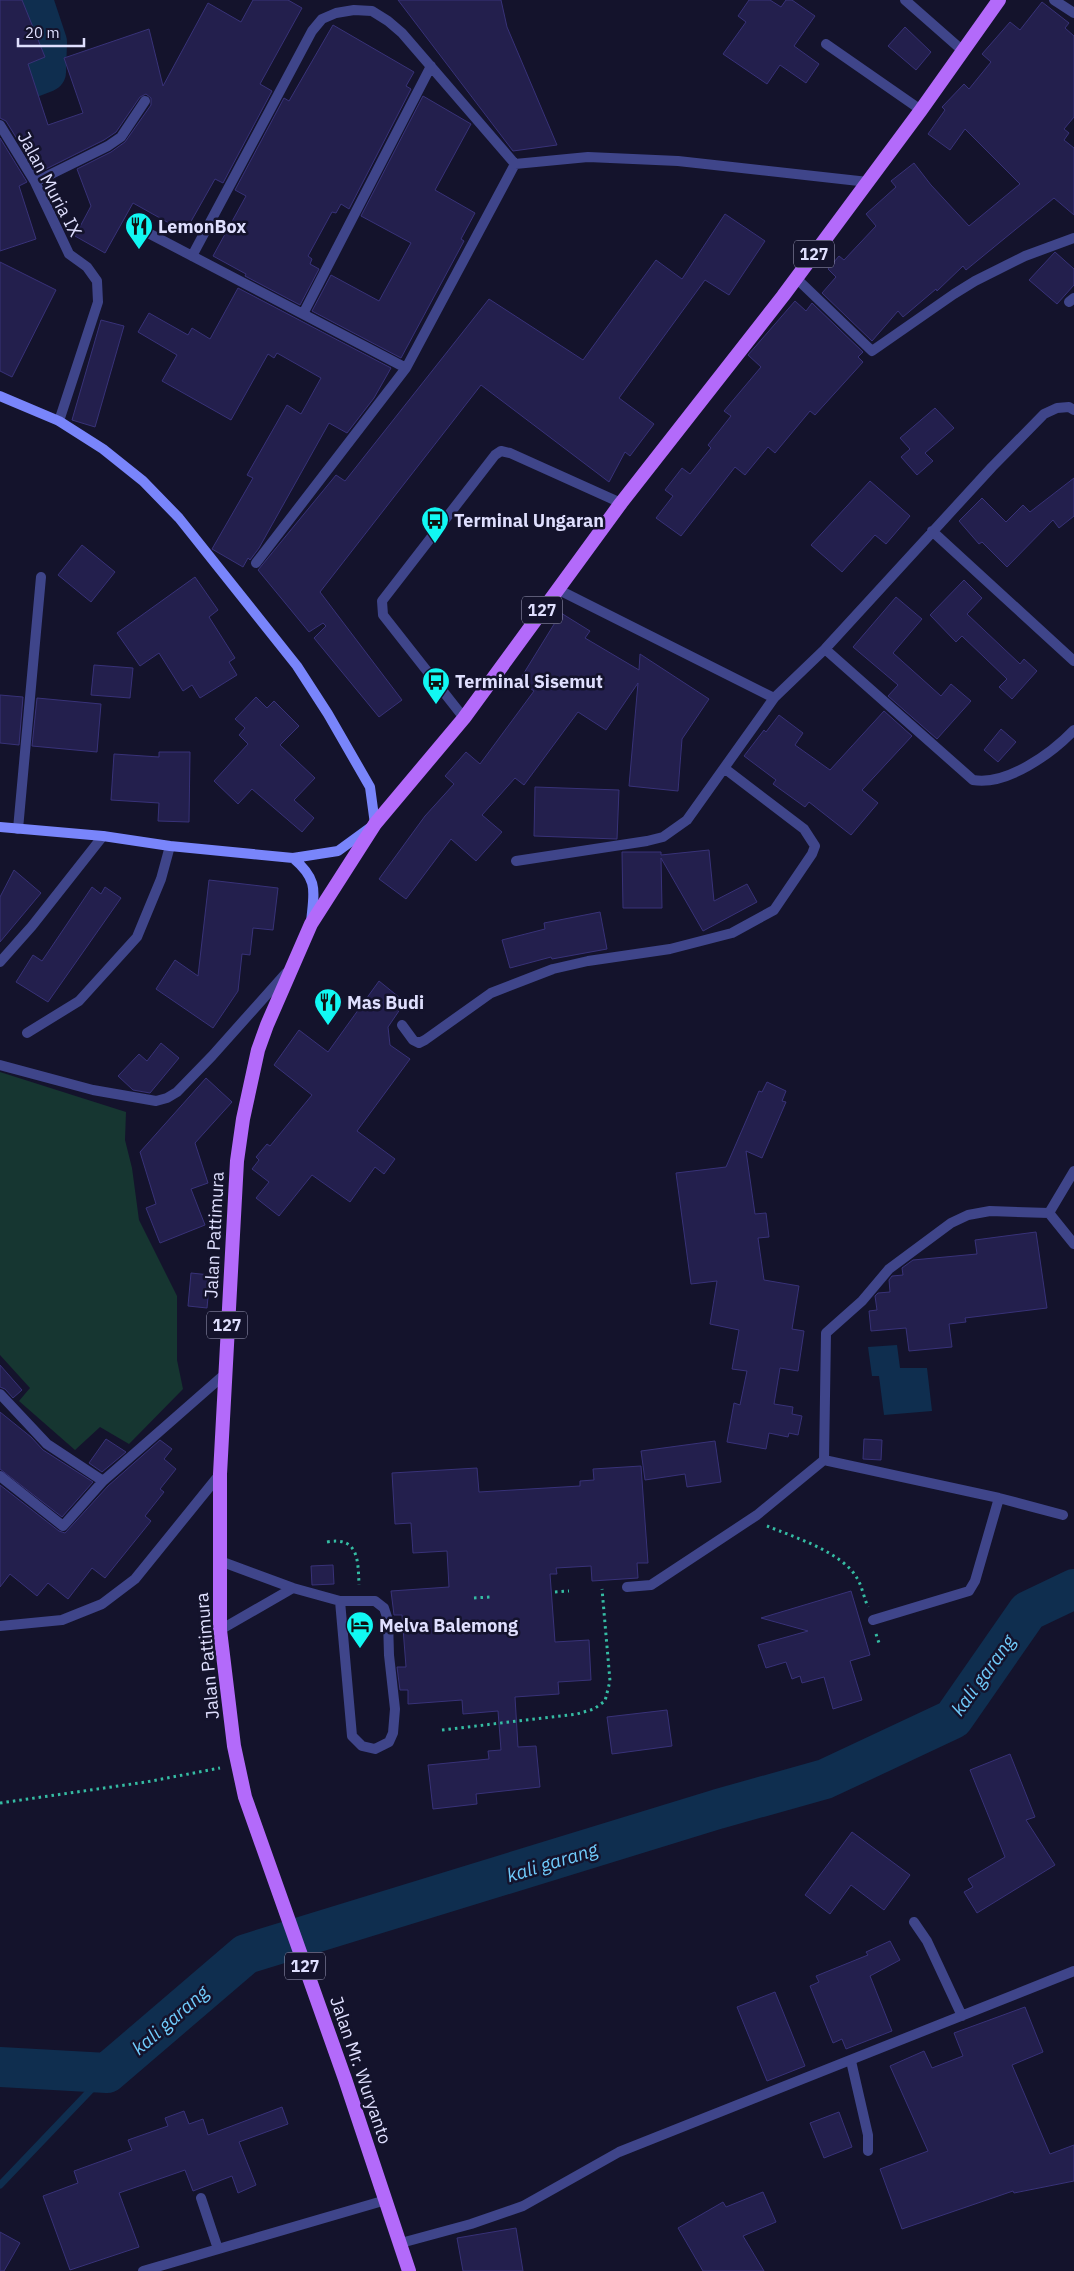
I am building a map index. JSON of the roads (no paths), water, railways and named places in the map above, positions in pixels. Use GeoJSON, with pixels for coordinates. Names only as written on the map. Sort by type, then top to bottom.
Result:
{"type":"FeatureCollection","features":[{"type":"Feature","properties":{"kind":"main road","name":"127"},"geometry":{"type":"LineString","coordinates":[[375,824],[464,718],[557,589],[868,182],[999,0]]}},
{"type":"Feature","properties":{"kind":"main road"},"geometry":{"type":"LineString","coordinates":[[0,396],[59,420],[143,481],[179,518],[297,666],[370,787],[375,824],[338,851],[293,858],[170,846],[103,836],[0,827]]}},
{"type":"Feature","properties":{"kind":"main road","name":"Jalan Pattimura"},"geometry":{"type":"LineString","coordinates":[[265,1853],[245,1797],[238,1765],[220,1630],[220,1474],[237,1161],[243,1119],[258,1050],[293,964],[311,924],[375,824]]}},
{"type":"Feature","properties":{"kind":"main road"},"geometry":{"type":"LineString","coordinates":[[293,858],[307,870],[314,888],[311,924]]}},
{"type":"Feature","properties":{"kind":"main road","name":"Jalan Mr. Wuryanto"},"geometry":{"type":"LineString","coordinates":[[265,1853],[345,2079],[409,2271]]}},
{"type":"Feature","properties":{"kind":"street"},"geometry":{"type":"LineString","coordinates":[[905,0],[963,51]]}},
{"type":"Feature","properties":{"kind":"street"},"geometry":{"type":"LineString","coordinates":[[1054,0],[1074,13]]}},
{"type":"Feature","properties":{"kind":"street"},"geometry":{"type":"LineString","coordinates":[[192,256],[312,31],[322,20],[336,13],[354,10],[372,11],[402,33],[515,164]]}},
{"type":"Feature","properties":{"kind":"street"},"geometry":{"type":"LineString","coordinates":[[826,44],[921,110]]}},
{"type":"Feature","properties":{"kind":"street"},"geometry":{"type":"LineString","coordinates":[[303,314],[431,66]]}},
{"type":"Feature","properties":{"kind":"street"},"geometry":{"type":"LineString","coordinates":[[35,182],[108,146],[121,137],[145,102]]}},
{"type":"Feature","properties":{"kind":"street","name":"Jalan Muria IX"},"geometry":{"type":"LineString","coordinates":[[0,126],[35,182],[69,254],[87,267],[97,281],[98,302],[59,420]]}},
{"type":"Feature","properties":{"kind":"street"},"geometry":{"type":"LineString","coordinates":[[515,164],[588,157],[651,159],[732,165],[868,182]]}},
{"type":"Feature","properties":{"kind":"street"},"geometry":{"type":"LineString","coordinates":[[256,563],[406,368],[515,164]]}},
{"type":"Feature","properties":{"kind":"street"},"geometry":{"type":"LineString","coordinates":[[131,224],[406,368]]}},
{"type":"Feature","properties":{"kind":"street"},"geometry":{"type":"LineString","coordinates":[[796,278],[872,352],[975,281],[1025,256],[1074,238]]}},
{"type":"Feature","properties":{"kind":"street"},"geometry":{"type":"LineString","coordinates":[[516,861],[647,841],[663,836],[687,820],[774,698],[825,649],[932,531],[1044,414],[1057,408],[1069,407],[1074,410]]}},
{"type":"Feature","properties":{"kind":"street"},"geometry":{"type":"LineString","coordinates":[[464,718],[382,614],[382,601],[495,455],[501,451],[510,453],[622,503]]}},
{"type":"Feature","properties":{"kind":"street"},"geometry":{"type":"LineString","coordinates":[[932,531],[1074,661]]}},
{"type":"Feature","properties":{"kind":"street"},"geometry":{"type":"LineString","coordinates":[[18,829],[41,576]]}},
{"type":"Feature","properties":{"kind":"street"},"geometry":{"type":"LineString","coordinates":[[557,589],[774,698]]}},
{"type":"Feature","properties":{"kind":"street"},"geometry":{"type":"LineString","coordinates":[[825,649],[974,780],[992,781],[1011,773],[1041,758],[1074,730]]}},
{"type":"Feature","properties":{"kind":"street"},"geometry":{"type":"LineString","coordinates":[[402,1025],[413,1040],[419,1043],[491,993],[554,969],[588,960],[670,949],[732,933],[774,910],[812,854],[815,846],[804,829],[724,768]]}},
{"type":"Feature","properties":{"kind":"street"},"geometry":{"type":"LineString","coordinates":[[0,962],[32,926],[103,836]]}},
{"type":"Feature","properties":{"kind":"street"},"geometry":{"type":"LineString","coordinates":[[27,1033],[79,1001],[137,937],[161,878],[170,846]]}},
{"type":"Feature","properties":{"kind":"street"},"geometry":{"type":"LineString","coordinates":[[0,1065],[94,1090],[156,1101],[167,1098],[177,1092],[212,1056],[293,964]]}},
{"type":"Feature","properties":{"kind":"street"},"geometry":{"type":"LineString","coordinates":[[1049,1213],[1074,1171]]}},
{"type":"Feature","properties":{"kind":"street"},"geometry":{"type":"LineString","coordinates":[[824,1460],[826,1333],[862,1301],[889,1269],[951,1223],[968,1215],[990,1211],[1049,1213],[1074,1244]]}},
{"type":"Feature","properties":{"kind":"street"},"geometry":{"type":"LineString","coordinates":[[0,1476],[64,1526],[104,1481],[225,1374]]}},
{"type":"Feature","properties":{"kind":"street"},"geometry":{"type":"LineString","coordinates":[[0,1394],[12,1410],[47,1444],[104,1481]]}},
{"type":"Feature","properties":{"kind":"street"},"geometry":{"type":"LineString","coordinates":[[824,1460],[998,1498],[1063,1515]]}},
{"type":"Feature","properties":{"kind":"street"},"geometry":{"type":"LineString","coordinates":[[627,1587],[651,1585],[751,1519],[824,1460]]}},
{"type":"Feature","properties":{"kind":"street"},"geometry":{"type":"LineString","coordinates":[[0,1626],[62,1620],[102,1604],[135,1579],[220,1474]]}},
{"type":"Feature","properties":{"kind":"street"},"geometry":{"type":"LineString","coordinates":[[873,1620],[969,1591],[975,1581],[998,1498]]}},
{"type":"Feature","properties":{"kind":"street"},"geometry":{"type":"LineString","coordinates":[[220,1561],[293,1588],[340,1601],[375,1600],[384,1608],[388,1620],[389,1655],[395,1710],[393,1733],[388,1742],[375,1749],[362,1746],[352,1736],[340,1601]]}},
{"type":"Feature","properties":{"kind":"street"},"geometry":{"type":"LineString","coordinates":[[220,1630],[293,1588]]}},
{"type":"Feature","properties":{"kind":"street"},"geometry":{"type":"LineString","coordinates":[[914,1922],[927,1941],[962,2016]]}},
{"type":"Feature","properties":{"kind":"street"},"geometry":{"type":"LineString","coordinates":[[400,2243],[471,2224],[523,2206],[619,2152],[1074,1972]]}},
{"type":"Feature","properties":{"kind":"street"},"geometry":{"type":"LineString","coordinates":[[850,2061],[868,2135],[868,2151]]}},
{"type":"Feature","properties":{"kind":"street"},"geometry":{"type":"LineString","coordinates":[[201,2198],[218,2249]]}},
{"type":"Feature","properties":{"kind":"street"},"geometry":{"type":"LineString","coordinates":[[143,2271],[386,2200]]}},
{"type":"Feature","properties":{"kind":"water"},"geometry":{"type":"Polygon","coordinates":[[[897,1345],[900,1368],[927,1368],[932,1411],[884,1415],[879,1376],[872,1376],[868,1347],[897,1345]]]}},
{"type":"Feature","properties":{"kind":"waterway"},"geometry":{"type":"LineString","coordinates":[[0,79],[20,82],[46,72],[47,42],[33,0]]}},
{"type":"Feature","properties":{"kind":"waterway","name":"kali garang"},"geometry":{"type":"LineString","coordinates":[[0,2067],[107,2073],[246,1954],[718,1809],[825,1779],[953,1719],[1028,1611],[1074,1589]]}},
{"type":"Feature","properties":{"kind":"waterway"},"geometry":{"type":"LineString","coordinates":[[0,2185],[107,2073]]}},
{"type":"Feature","properties":{"kind":"place","name":"LemonBox"},"geometry":{"type":"Point","coordinates":[139,250]}},
{"type":"Feature","properties":{"kind":"place","name":"Terminal Ungaran"},"geometry":{"type":"Point","coordinates":[435,544]}},
{"type":"Feature","properties":{"kind":"place","name":"Terminal Sisemut"},"geometry":{"type":"Point","coordinates":[436,705]}},
{"type":"Feature","properties":{"kind":"place","name":"Mas Budi"},"geometry":{"type":"Point","coordinates":[328,1026]}},
{"type":"Feature","properties":{"kind":"place","name":"Melva Balemong"},"geometry":{"type":"Point","coordinates":[360,1649]}}]}
